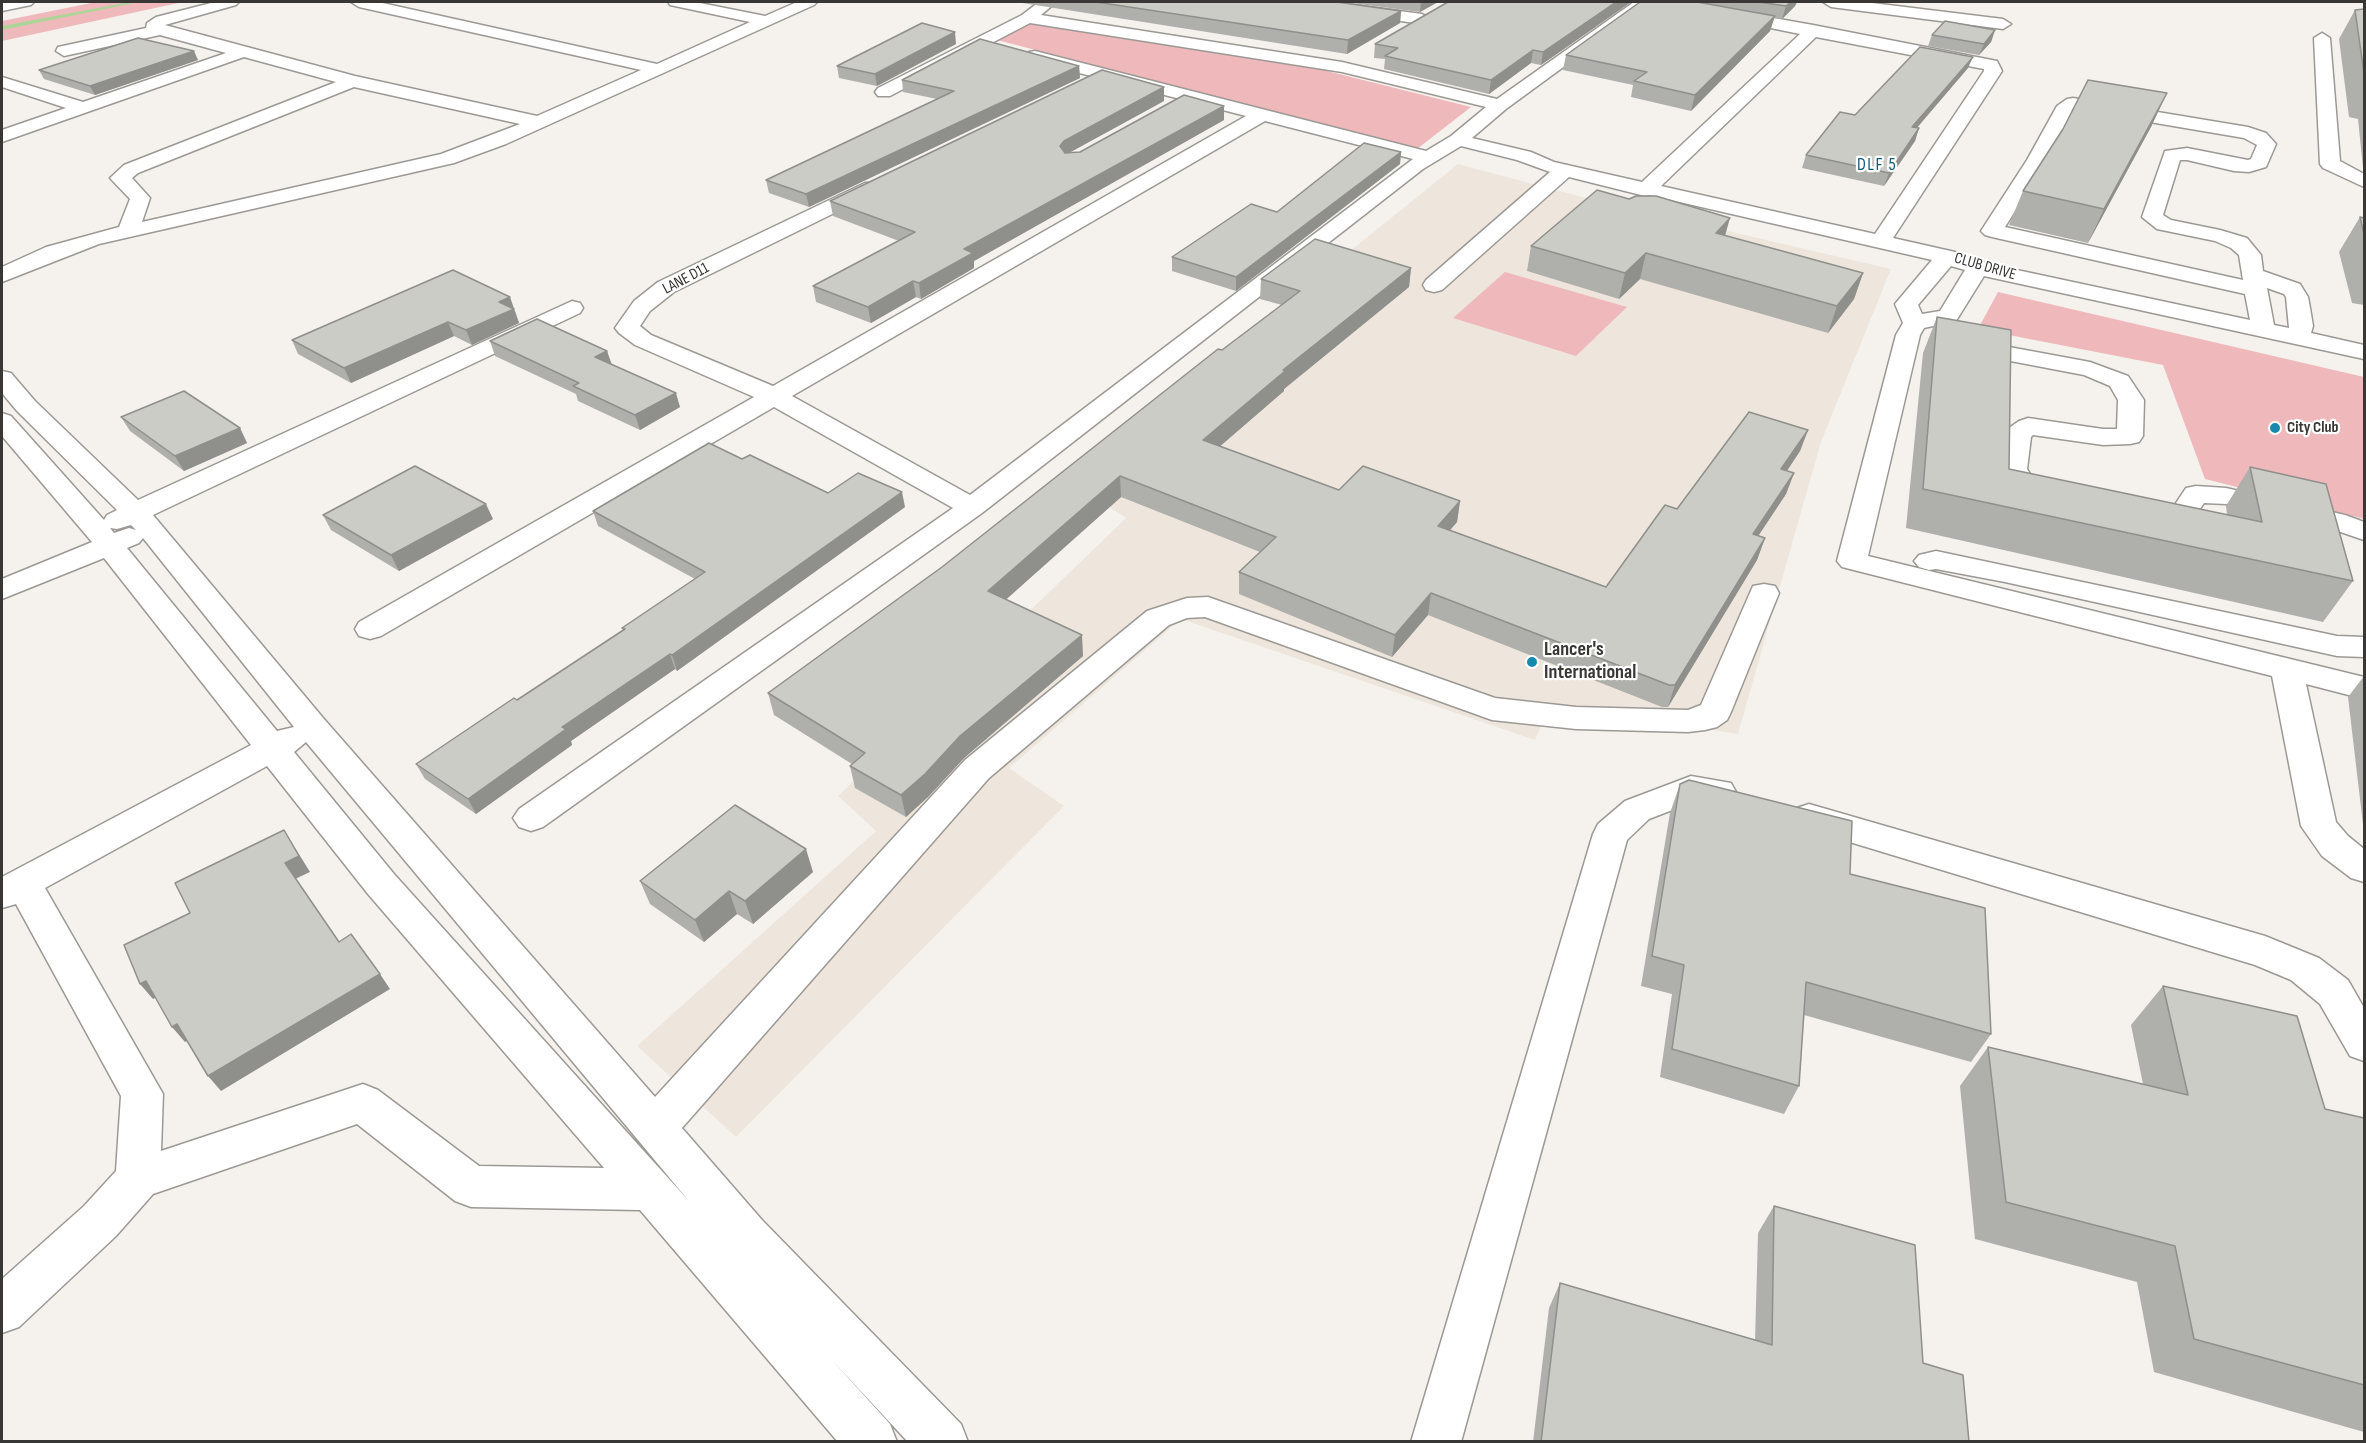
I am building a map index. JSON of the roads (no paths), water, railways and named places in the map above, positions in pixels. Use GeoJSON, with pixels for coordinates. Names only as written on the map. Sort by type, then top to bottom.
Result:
{"type":"FeatureCollection","features":[{"type":"Feature","properties":{"kind":"street"},"geometry":{"type":"LineString","coordinates":[[2,6],[26,2]]}},
{"type":"Feature","properties":{"kind":"street"},"geometry":{"type":"LineString","coordinates":[[231,2],[162,20],[153,26],[160,30],[353,81],[538,122]]}},
{"type":"Feature","properties":{"kind":"street"},"geometry":{"type":"LineString","coordinates":[[359,2],[658,69]]}},
{"type":"Feature","properties":{"kind":"street"},"geometry":{"type":"LineString","coordinates":[[675,2],[766,21]]}},
{"type":"Feature","properties":{"kind":"street"},"geometry":{"type":"LineString","coordinates":[[2,275],[54,252],[93,239],[447,159],[499,140],[809,2]]}},
{"type":"Feature","properties":{"kind":"street"},"geometry":{"type":"LineString","coordinates":[[884,92],[977,42],[1028,18],[1050,2]]}},
{"type":"Feature","properties":{"kind":"street"},"geometry":{"type":"LineString","coordinates":[[1301,2],[1427,16],[1402,31]]}},
{"type":"Feature","properties":{"kind":"street"},"geometry":{"type":"LineString","coordinates":[[1831,2],[2003,19],[2006,41]]}},
{"type":"Feature","properties":{"kind":"street"},"geometry":{"type":"LineString","coordinates":[[531,818],[972,507],[1500,105],[1629,12],[1647,9]]}},
{"type":"Feature","properties":{"kind":"street"},"geometry":{"type":"LineString","coordinates":[[1712,12],[1991,65],[1993,71],[1880,242]]}},
{"type":"Feature","properties":{"kind":"street"},"geometry":{"type":"LineString","coordinates":[[1028,18],[1342,67],[1500,105]]}},
{"type":"Feature","properties":{"kind":"street"},"geometry":{"type":"LineString","coordinates":[[64,51],[160,30]]}},
{"type":"Feature","properties":{"kind":"street"},"geometry":{"type":"LineString","coordinates":[[1645,189],[1813,30]]}},
{"type":"Feature","properties":{"kind":"street"},"geometry":{"type":"LineString","coordinates":[[2322,38],[2330,164],[2364,181]]}},
{"type":"Feature","properties":{"kind":"street"},"geometry":{"type":"LineString","coordinates":[[1775,41],[1798,45]]}},
{"type":"Feature","properties":{"kind":"street","name":"CLUB DRIVE"},"geometry":{"type":"LineString","coordinates":[[977,42],[1263,114],[1444,148],[1517,166],[1556,168],[1880,242],[2299,331],[2364,340]]}},
{"type":"Feature","properties":{"kind":"street"},"geometry":{"type":"LineString","coordinates":[[2,136],[244,52]]}},
{"type":"Feature","properties":{"kind":"street"},"geometry":{"type":"LineString","coordinates":[[1342,67],[1362,55]]}},
{"type":"Feature","properties":{"kind":"street"},"geometry":{"type":"LineString","coordinates":[[1073,89],[1105,74]]}},
{"type":"Feature","properties":{"kind":"street"},"geometry":{"type":"LineString","coordinates":[[128,231],[140,198],[120,178],[131,169],[353,81]]}},
{"type":"Feature","properties":{"kind":"street"},"geometry":{"type":"LineString","coordinates":[[2,82],[85,108]]}},
{"type":"Feature","properties":{"kind":"street"},"geometry":{"type":"LineString","coordinates":[[1163,110],[1190,96]]}},
{"type":"Feature","properties":{"kind":"street"},"geometry":{"type":"LineString","coordinates":[[1911,329],[1948,316],[1981,263],[1992,231],[2037,160],[2066,106],[2073,103],[2248,133],[2259,137],[2267,144],[2259,163],[2249,166],[2234,165],[2187,154],[2172,155],[2152,217],[2171,227],[2220,236],[2239,243],[2250,255],[2262,323]]}},
{"type":"Feature","properties":{"kind":"street"},"geometry":{"type":"LineString","coordinates":[[370,629],[772,395],[1263,114]]}},
{"type":"Feature","properties":{"kind":"street"},"geometry":{"type":"LineString","coordinates":[[1434,285],[1556,168]]}},
{"type":"Feature","properties":{"kind":"street","name":"LANE D11"},"geometry":{"type":"LineString","coordinates":[[891,178],[666,287],[642,306],[627,328],[642,340],[772,395],[972,507]]}},
{"type":"Feature","properties":{"kind":"street"},"geometry":{"type":"LineString","coordinates":[[1992,231],[2292,289],[2297,297],[2299,331]]}},
{"type":"Feature","properties":{"kind":"street"},"geometry":{"type":"LineString","coordinates":[[1947,256],[1906,303],[1911,329],[1852,561],[2364,688]]}},
{"type":"Feature","properties":{"kind":"street"},"geometry":{"type":"LineString","coordinates":[[2,590],[103,538],[572,308]]}},
{"type":"Feature","properties":{"kind":"street"},"geometry":{"type":"LineString","coordinates":[[1911,329],[2090,369],[2119,381],[2131,400],[2130,436],[2103,437],[2028,426],[2019,434],[2014,469],[2024,487],[2050,498],[2073,502]]}},
{"type":"Feature","properties":{"kind":"street","name":"CLUB DRIVE"},"geometry":{"type":"LineString","coordinates":[[2299,331],[2364,352]]}},
{"type":"Feature","properties":{"kind":"street"},"geometry":{"type":"LineString","coordinates":[[2,378],[26,406],[17,432]]}},
{"type":"Feature","properties":{"kind":"street"},"geometry":{"type":"LineString","coordinates":[[17,432],[142,520],[312,727],[746,1235],[943,1442]]}},
{"type":"Feature","properties":{"kind":"street"},"geometry":{"type":"LineString","coordinates":[[17,432],[381,884],[872,1442]]}},
{"type":"Feature","properties":{"kind":"street"},"geometry":{"type":"LineString","coordinates":[[2130,514],[2164,521],[2179,519],[2196,494],[2226,496],[2335,521],[2364,532]]}},
{"type":"Feature","properties":{"kind":"street"},"geometry":{"type":"LineString","coordinates":[[1888,570],[1936,560],[2337,646],[2364,647]]}},
{"type":"Feature","properties":{"kind":"street"},"geometry":{"type":"LineString","coordinates":[[655,1127],[977,769],[1165,615],[1187,608],[1208,607],[1492,709],[1576,718],[1688,722],[1705,719],[1715,712],[1764,593]]}},
{"type":"Feature","properties":{"kind":"street"},"geometry":{"type":"LineString","coordinates":[[2287,669],[2319,826],[2335,846],[2364,868]]}},
{"type":"Feature","properties":{"kind":"street"},"geometry":{"type":"LineString","coordinates":[[138,1179],[142,1094],[12,889],[312,727]]}},
{"type":"Feature","properties":{"kind":"street"},"geometry":{"type":"LineString","coordinates":[[1436,1442],[1611,834],[1637,810],[1691,789],[1732,794],[2265,952],[2305,969],[2334,992],[2364,1044]]}},
{"type":"Feature","properties":{"kind":"street"},"geometry":{"type":"LineString","coordinates":[[2,1310],[100,1221],[138,1179],[363,1103],[471,1186],[651,1190]]}},
{"type":"Feature","properties":{"kind":"waterway"},"geometry":{"type":"LineString","coordinates":[[2,28],[136,2]]}},
{"type":"Feature","properties":{"kind":"place","name":"City Club"},"geometry":{"type":"Point","coordinates":[2275,428]}},
{"type":"Feature","properties":{"kind":"place","name":"Lancer's International"},"geometry":{"type":"Point","coordinates":[1532,662]}},
{"type":"Feature","properties":{"kind":"district","name":"DLF 5"},"geometry":{"type":"Point","coordinates":[1877,165]}}]}
